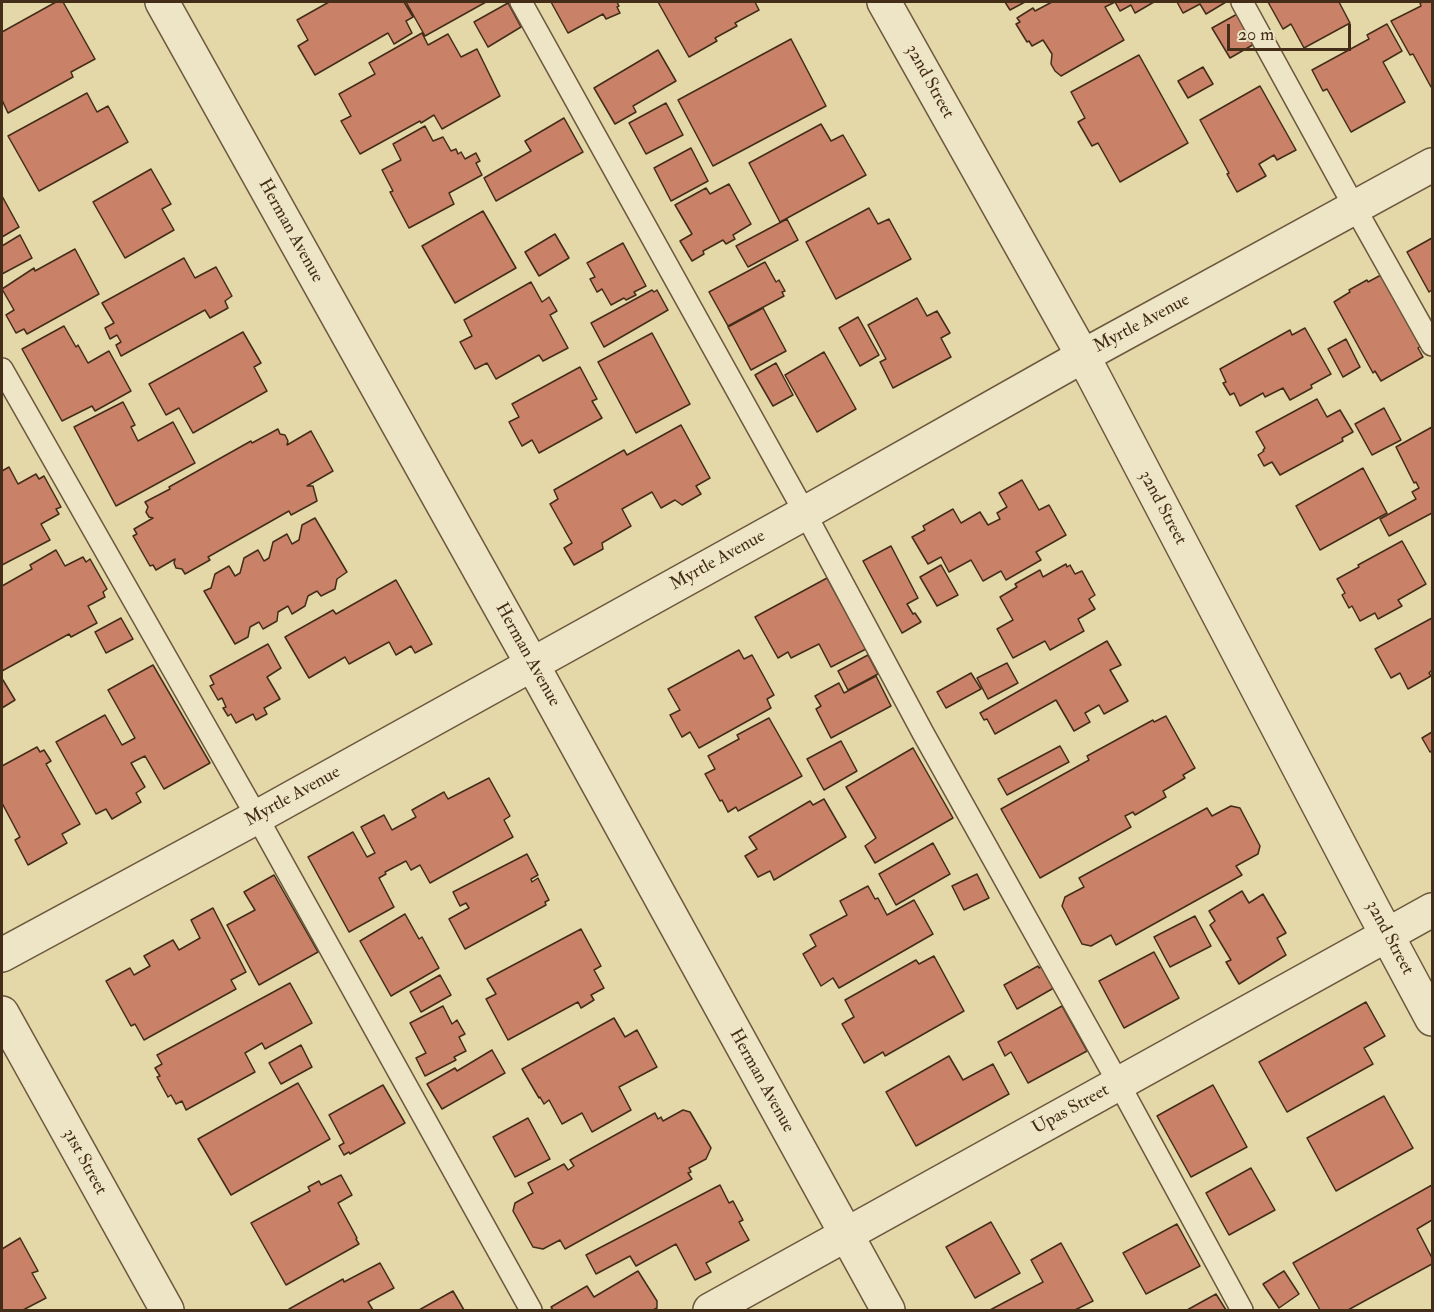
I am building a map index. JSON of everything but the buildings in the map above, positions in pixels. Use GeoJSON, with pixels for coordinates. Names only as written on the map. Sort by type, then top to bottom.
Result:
{"type":"FeatureCollection","features":[{"type":"Feature","properties":{"kind":"street","name":"Herman Avenue"},"geometry":{"type":"LineString","coordinates":[[162,2],[532,664],[888,1311]]}},
{"type":"Feature","properties":{"kind":"street","name":"32nd Street"},"geometry":{"type":"LineString","coordinates":[[884,2],[1083,356],[1432,1019]]}},
{"type":"Feature","properties":{"kind":"street","name":"Myrtle Avenue"},"geometry":{"type":"LineString","coordinates":[[2,956],[1432,165]]}},
{"type":"Feature","properties":{"kind":"street","name":"Upas Street"},"geometry":{"type":"LineString","coordinates":[[710,1311],[1432,910]]}},
{"type":"Feature","properties":{"kind":"street","name":"31st Street"},"geometry":{"type":"LineString","coordinates":[[2,1013],[167,1311]]}},
{"type":"Feature","properties":{"kind":"lane"},"geometry":{"type":"LineString","coordinates":[[521,2],[806,513],[924,733],[1242,1311]]}},
{"type":"Feature","properties":{"kind":"lane"},"geometry":{"type":"LineString","coordinates":[[1242,2],[1432,345]]}},
{"type":"Feature","properties":{"kind":"lane"},"geometry":{"type":"LineString","coordinates":[[2,369],[257,817],[531,1311]]}}]}
